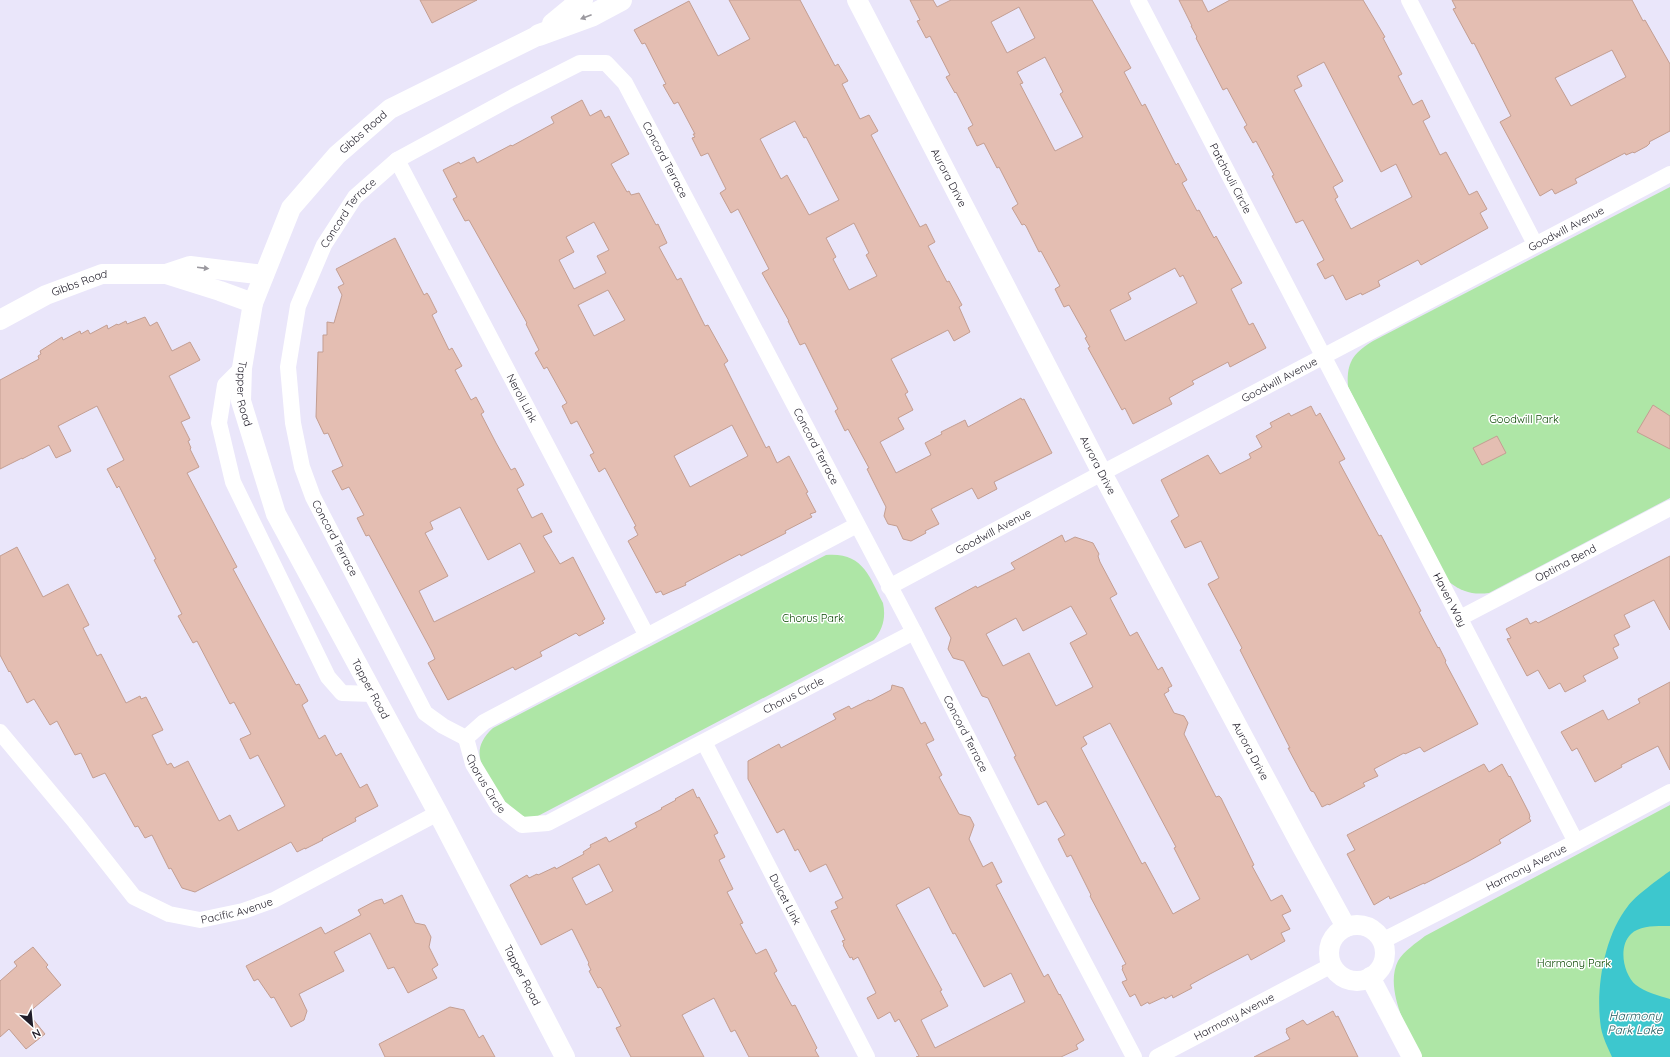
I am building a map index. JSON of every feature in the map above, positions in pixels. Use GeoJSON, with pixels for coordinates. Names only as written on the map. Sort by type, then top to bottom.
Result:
{"type":"FeatureCollection","features":[{"type":"Feature","properties":{"kind":"main road","name":"Gibbs Road"},"geometry":{"type":"LineString","coordinates":[[539,35],[582,0]]}},
{"type":"Feature","properties":{"kind":"main road","name":"Gibbs Road"},"geometry":{"type":"LineString","coordinates":[[539,35],[591,16],[621,0]]}},
{"type":"Feature","properties":{"kind":"street","name":"Aurora Drive"},"geometry":{"type":"LineString","coordinates":[[857,0],[1102,472],[1346,927]]}},
{"type":"Feature","properties":{"kind":"street","name":"Patchouli Circle"},"geometry":{"type":"LineString","coordinates":[[1138,0],[1324,357]]}},
{"type":"Feature","properties":{"kind":"street"},"geometry":{"type":"LineString","coordinates":[[1409,0],[1536,244]]}},
{"type":"Feature","properties":{"kind":"street","name":"Gibbs Road"},"geometry":{"type":"LineString","coordinates":[[0,320],[46,295],[102,274],[166,274],[253,303],[291,208],[337,155],[390,109],[539,35]]}},
{"type":"Feature","properties":{"kind":"street","name":"Concord Terrace"},"geometry":{"type":"LineString","coordinates":[[466,738],[443,726],[425,713],[313,497],[302,467],[293,423],[288,367],[298,306],[324,245],[355,197],[397,160],[513,97],[580,63],[606,63],[625,83],[914,632],[1046,890],[1134,1057]]}},
{"type":"Feature","properties":{"kind":"street","name":"Neroli Link"},"geometry":{"type":"LineString","coordinates":[[397,160],[646,636]]}},
{"type":"Feature","properties":{"kind":"street","name":"Goodwill Avenue"},"geometry":{"type":"LineString","coordinates":[[889,587],[1102,472],[1324,357],[1670,174]]}},
{"type":"Feature","properties":{"kind":"street","name":"Gibbs Road"},"geometry":{"type":"LineString","coordinates":[[166,274],[190,266],[264,275]]}},
{"type":"Feature","properties":{"kind":"street","name":"Tapper Road"},"geometry":{"type":"LineString","coordinates":[[253,303],[242,368],[241,401],[276,514],[438,813],[565,1057]]}},
{"type":"Feature","properties":{"kind":"street","name":"Haven Way"},"geometry":{"type":"LineString","coordinates":[[1324,357],[1576,842]]}},
{"type":"Feature","properties":{"kind":"street"},"geometry":{"type":"LineString","coordinates":[[242,368],[225,386],[218,423],[233,482],[328,677],[342,693],[374,694]]}},
{"type":"Feature","properties":{"kind":"street","name":"Optima Bend"},"geometry":{"type":"LineString","coordinates":[[1460,618],[1670,508]]}},
{"type":"Feature","properties":{"kind":"street","name":"Chorus Circle"},"geometry":{"type":"LineString","coordinates":[[857,525],[484,722],[466,738],[473,764],[499,807],[522,826],[548,823],[914,632]]}},
{"type":"Feature","properties":{"kind":"street","name":"Pacific Avenue"},"geometry":{"type":"LineString","coordinates":[[0,732],[76,822],[134,896],[169,914],[200,920],[243,911],[268,902],[438,813]]}},
{"type":"Feature","properties":{"kind":"street","name":"Dulcet Link"},"geometry":{"type":"LineString","coordinates":[[704,742],[866,1057]]}},
{"type":"Feature","properties":{"kind":"street","name":"Harmony Avenue"},"geometry":{"type":"LineString","coordinates":[[1382,941],[1576,842],[1670,792]]}},
{"type":"Feature","properties":{"kind":"street"},"geometry":{"type":"LineString","coordinates":[[1357,925],[1367,926],[1376,932],[1382,941],[1385,951],[1384,961],[1378,971],[1370,977],[1360,980],[1348,979],[1339,974],[1332,965],[1329,954],[1331,943],[1337,933],[1346,927],[1357,925]]}},
{"type":"Feature","properties":{"kind":"street","name":"Harmony Avenue"},"geometry":{"type":"LineString","coordinates":[[1157,1057],[1332,965]]}},
{"type":"Feature","properties":{"kind":"street"},"geometry":{"type":"LineString","coordinates":[[1370,977],[1412,1057]]}},
{"type":"Feature","properties":{"kind":"green space","name":"Goodwill Park"},"geometry":{"type":"Polygon","coordinates":[[[1670,187],[1670,498],[1489,593],[1478,594],[1458,588],[1449,582],[1348,387],[1348,371],[1352,360],[1360,350],[1373,341],[1670,187]]]}},
{"type":"Feature","properties":{"kind":"green space","name":"Chorus Park"},"geometry":{"type":"Polygon","coordinates":[[[826,555],[849,557],[857,562],[869,575],[883,603],[884,613],[882,627],[874,640],[536,817],[519,817],[507,810],[480,760],[481,744],[485,736],[493,728],[826,555]]]}},
{"type":"Feature","properties":{"kind":"green space","name":"Harmony Park"},"geometry":{"type":"Polygon","coordinates":[[[1670,805],[1670,1057],[1421,1057],[1404,1023],[1396,997],[1394,972],[1398,961],[1403,954],[1425,936],[1670,805]]]}},
{"type":"Feature","properties":{"kind":"water","name":"Harmony Park Lake"},"geometry":{"type":"Polygon","coordinates":[[[1670,871],[1670,926],[1649,927],[1635,931],[1627,939],[1624,945],[1623,953],[1625,967],[1636,985],[1648,992],[1670,999],[1670,1057],[1612,1057],[1602,1032],[1599,1013],[1599,997],[1603,964],[1607,948],[1620,918],[1631,902],[1654,882],[1670,871]]]}},
{"type":"Feature","properties":{"kind":"building"},"geometry":{"type":"Polygon","coordinates":[[[420,0],[477,0],[432,23],[420,0]]]}},
{"type":"Feature","properties":{"kind":"building"},"geometry":{"type":"Polygon","coordinates":[[[729,0],[800,0],[835,66],[838,64],[848,81],[842,84],[860,119],[869,115],[878,131],[871,135],[920,227],[926,224],[935,242],[928,246],[947,282],[949,281],[962,305],[959,307],[970,332],[954,341],[948,330],[891,359],[908,392],[905,394],[913,410],[898,418],[904,429],[880,442],[896,473],[931,455],[925,443],[942,434],[941,432],[965,420],[968,427],[1021,398],[1022,400],[1024,399],[1052,453],[994,482],[997,489],[978,499],[972,488],[931,509],[939,524],[925,531],[926,533],[911,541],[903,539],[897,526],[888,524],[884,516],[886,507],[867,469],[869,468],[848,429],[845,431],[835,411],[838,409],[805,343],[800,345],[789,321],[762,273],[769,269],[738,209],[731,213],[720,193],[726,189],[708,153],[701,156],[692,138],[695,137],[693,134],[695,134],[678,102],[674,104],[663,85],[666,84],[645,43],[642,44],[634,30],[689,1],[718,56],[750,39],[729,0]],[[795,121],[760,139],[781,179],[787,175],[809,215],[839,200],[806,137],[804,138],[795,121]],[[854,223],[826,238],[836,257],[833,259],[849,290],[877,276],[866,255],[869,253],[854,223]]]}},
{"type":"Feature","properties":{"kind":"building"},"geometry":{"type":"Polygon","coordinates":[[[910,0],[933,0],[937,7],[951,0],[1092,0],[1131,68],[1124,72],[1142,106],[1145,104],[1176,165],[1178,163],[1187,180],[1182,183],[1214,238],[1216,236],[1242,283],[1231,289],[1249,325],[1253,323],[1266,348],[1230,367],[1228,362],[1192,381],[1194,384],[1169,398],[1172,404],[1133,424],[1125,408],[1122,410],[1088,348],[1090,347],[1085,338],[1087,337],[1069,305],[1064,307],[1055,289],[1060,286],[1041,251],[1039,252],[1026,226],[1024,224],[1022,225],[1012,208],[1018,204],[999,167],[997,168],[984,143],[977,146],[968,128],[973,125],[956,92],[955,93],[946,77],[950,75],[930,36],[926,38],[917,21],[920,20],[910,0]],[[1019,7],[991,22],[1007,53],[1035,38],[1019,7]],[[1045,57],[1017,72],[1023,83],[1020,84],[1055,151],[1083,137],[1060,94],[1063,92],[1045,57]],[[1175,268],[1128,293],[1131,299],[1110,310],[1125,341],[1197,303],[1183,275],[1180,277],[1175,268]]]}},
{"type":"Feature","properties":{"kind":"building"},"geometry":{"type":"Polygon","coordinates":[[[1179,0],[1202,0],[1208,12],[1230,0],[1363,0],[1385,37],[1383,38],[1402,74],[1398,76],[1413,105],[1422,100],[1430,117],[1423,121],[1440,155],[1446,152],[1469,195],[1477,191],[1487,209],[1480,213],[1488,228],[1421,265],[1418,260],[1378,281],[1380,286],[1362,295],[1361,293],[1346,300],[1333,275],[1325,279],[1317,264],[1324,260],[1303,220],[1296,223],[1272,176],[1274,175],[1256,141],[1253,143],[1244,127],[1247,125],[1227,88],[1223,90],[1196,38],[1197,37],[1179,0]],[[1324,62],[1297,76],[1302,86],[1294,90],[1343,181],[1333,187],[1338,197],[1335,199],[1351,229],[1412,197],[1396,164],[1381,172],[1324,62]]]}},
{"type":"Feature","properties":{"kind":"building"},"geometry":{"type":"Polygon","coordinates":[[[1452,0],[1632,0],[1643,21],[1645,20],[1670,64],[1670,131],[1649,142],[1650,143],[1647,146],[1634,153],[1633,152],[1626,155],[1625,153],[1575,179],[1577,183],[1555,194],[1552,189],[1540,196],[1500,122],[1511,116],[1474,43],[1472,44],[1453,9],[1456,8],[1452,0]],[[1612,50],[1555,78],[1571,106],[1626,77],[1612,50]]]}},
{"type":"Feature","properties":{"kind":"building"},"geometry":{"type":"Polygon","coordinates":[[[582,100],[590,116],[601,110],[605,118],[609,116],[629,154],[611,164],[627,192],[629,191],[631,195],[639,193],[656,225],[658,224],[667,243],[659,247],[677,280],[681,278],[705,326],[708,325],[728,361],[724,364],[766,448],[769,446],[777,463],[789,456],[808,492],[806,493],[816,512],[810,514],[812,517],[785,531],[786,533],[741,556],[740,554],[685,583],[686,585],[663,595],[661,591],[656,593],[628,541],[638,535],[634,527],[636,526],[605,468],[599,472],[590,455],[594,453],[577,421],[571,424],[562,406],[567,403],[547,367],[544,369],[535,353],[539,350],[526,324],[527,323],[469,220],[465,221],[453,199],[457,197],[443,170],[474,157],[477,163],[511,145],[512,146],[554,123],[551,117],[582,100]],[[594,222],[566,237],[574,252],[559,260],[574,289],[606,273],[597,256],[609,250],[594,222]],[[608,290],[578,305],[594,336],[625,320],[608,290]],[[732,425],[674,456],[690,487],[748,456],[732,425]]]}},
{"type":"Feature","properties":{"kind":"building"},"geometry":{"type":"Polygon","coordinates":[[[395,238],[424,295],[427,293],[437,312],[432,315],[449,350],[452,348],[462,366],[455,370],[471,400],[476,397],[484,412],[481,414],[496,443],[511,470],[515,468],[524,485],[517,489],[532,518],[542,513],[552,532],[543,536],[560,564],[573,557],[605,619],[602,621],[604,623],[579,636],[576,633],[540,652],[542,656],[515,670],[513,667],[448,700],[428,663],[435,659],[431,650],[369,535],[366,536],[357,518],[364,515],[349,487],[342,490],[332,471],[343,466],[328,433],[324,434],[316,417],[318,352],[323,352],[323,335],[327,335],[327,322],[334,323],[342,295],[338,287],[344,284],[336,269],[395,238]],[[460,507],[430,522],[433,529],[425,533],[448,576],[419,591],[434,622],[535,572],[520,543],[488,560],[460,507]]]}},
{"type":"Feature","properties":{"kind":"building"},"geometry":{"type":"Polygon","coordinates":[[[145,317],[150,326],[157,322],[172,351],[190,342],[200,360],[169,376],[190,418],[181,422],[190,440],[188,441],[191,448],[190,449],[199,467],[187,473],[237,567],[233,569],[296,685],[299,684],[308,701],[302,705],[319,739],[325,735],[336,756],[341,753],[360,788],[367,784],[378,806],[355,818],[356,821],[305,849],[297,852],[291,842],[195,892],[182,888],[171,868],[169,869],[152,835],[145,838],[138,826],[135,827],[105,773],[93,778],[81,753],[75,755],[57,721],[50,725],[34,699],[27,703],[0,655],[0,556],[17,547],[43,597],[68,584],[89,625],[83,628],[97,656],[101,654],[126,703],[140,696],[141,699],[146,697],[163,730],[152,735],[167,765],[171,763],[174,768],[188,761],[219,821],[230,815],[238,831],[285,806],[258,755],[250,759],[240,739],[251,734],[234,702],[230,704],[197,641],[193,643],[178,616],[182,614],[154,560],[156,559],[119,486],[117,488],[107,469],[124,460],[97,406],[58,426],[71,451],[56,458],[49,445],[0,469],[0,380],[39,359],[38,356],[41,354],[40,351],[62,337],[63,340],[80,331],[81,334],[88,330],[90,334],[107,325],[108,329],[126,321],[127,324],[145,317]]]}},
{"type":"Feature","properties":{"kind":"building"},"geometry":{"type":"Polygon","coordinates":[[[1653,405],[1670,416],[1670,449],[1637,432],[1653,405]]]}},
{"type":"Feature","properties":{"kind":"building"},"geometry":{"type":"Polygon","coordinates":[[[1311,406],[1316,416],[1320,413],[1345,459],[1339,462],[1379,536],[1381,535],[1421,611],[1419,612],[1438,648],[1439,647],[1446,661],[1445,662],[1478,724],[1424,752],[1420,747],[1405,754],[1404,753],[1374,769],[1378,776],[1363,783],[1365,786],[1329,805],[1328,804],[1322,807],[1314,792],[1311,791],[1288,748],[1290,748],[1240,650],[1242,648],[1208,584],[1219,578],[1201,541],[1185,548],[1171,521],[1179,516],[1161,480],[1208,455],[1220,474],[1251,458],[1249,454],[1262,447],[1256,436],[1272,427],[1270,423],[1289,413],[1291,416],[1311,406]]]}},
{"type":"Feature","properties":{"kind":"building"},"geometry":{"type":"Polygon","coordinates":[[[1497,436],[1506,453],[1482,465],[1473,448],[1497,436]]]}},
{"type":"Feature","properties":{"kind":"building"},"geometry":{"type":"Polygon","coordinates":[[[1062,535],[1065,542],[1075,537],[1093,543],[1099,554],[1098,556],[1100,562],[1117,594],[1110,598],[1130,636],[1137,632],[1158,670],[1162,667],[1172,686],[1168,688],[1169,691],[1164,694],[1174,713],[1184,716],[1188,723],[1184,734],[1216,797],[1219,796],[1221,798],[1254,865],[1252,866],[1271,901],[1282,895],[1291,911],[1282,915],[1290,929],[1281,933],[1285,941],[1251,960],[1248,954],[1190,985],[1192,988],[1173,998],[1172,995],[1165,999],[1164,997],[1141,1006],[1135,994],[1130,997],[1122,982],[1127,980],[1122,969],[1122,966],[1126,964],[1090,896],[1091,895],[1071,855],[1067,857],[1058,839],[1065,835],[1046,801],[1038,805],[1014,757],[1016,756],[988,698],[982,696],[964,661],[953,658],[948,649],[951,638],[935,608],[976,586],[977,588],[1015,569],[1011,563],[1062,535]],[[1071,606],[1023,631],[1016,618],[986,634],[1003,666],[1029,653],[1056,706],[1093,687],[1070,643],[1087,634],[1071,606]],[[1110,723],[1083,737],[1087,744],[1081,748],[1142,864],[1145,862],[1173,914],[1200,899],[1174,848],[1176,847],[1110,723]]]}},
{"type":"Feature","properties":{"kind":"building"},"geometry":{"type":"Polygon","coordinates":[[[1670,556],[1670,630],[1654,600],[1624,615],[1630,627],[1614,635],[1619,645],[1613,648],[1618,658],[1583,676],[1586,681],[1565,692],[1560,683],[1549,689],[1538,670],[1527,676],[1507,639],[1511,638],[1506,629],[1527,618],[1530,624],[1536,621],[1538,623],[1670,556]]]}},
{"type":"Feature","properties":{"kind":"building"},"geometry":{"type":"Polygon","coordinates":[[[1670,682],[1670,770],[1658,746],[1621,765],[1622,767],[1595,782],[1577,748],[1572,751],[1561,732],[1603,710],[1608,720],[1640,703],[1638,699],[1670,682]]]}},
{"type":"Feature","properties":{"kind":"building"},"geometry":{"type":"Polygon","coordinates":[[[892,685],[903,688],[921,724],[925,722],[934,740],[926,744],[942,775],[939,777],[959,814],[970,817],[974,825],[969,839],[983,867],[992,862],[1002,882],[996,885],[1044,977],[1048,974],[1084,1040],[1076,1045],[1078,1049],[1061,1057],[916,1057],[919,1056],[899,1019],[895,1022],[890,1012],[878,1019],[867,998],[876,993],[858,957],[853,960],[852,957],[850,958],[843,945],[844,944],[842,941],[845,940],[831,911],[838,908],[835,902],[843,898],[826,864],[810,872],[798,849],[795,851],[784,829],[777,833],[748,779],[748,761],[779,744],[781,748],[836,719],[833,714],[849,706],[851,709],[891,690],[892,685]],[[929,887],[896,905],[942,990],[940,991],[948,1006],[921,1020],[935,1048],[1025,1002],[1011,973],[984,987],[955,933],[953,934],[929,887]]]}},
{"type":"Feature","properties":{"kind":"building"},"geometry":{"type":"Polygon","coordinates":[[[1484,764],[1489,772],[1502,764],[1509,777],[1510,776],[1529,813],[1529,818],[1531,821],[1499,840],[1501,843],[1469,861],[1424,884],[1390,899],[1389,896],[1374,905],[1347,854],[1355,850],[1347,835],[1484,764]]]}},
{"type":"Feature","properties":{"kind":"building"},"geometry":{"type":"Polygon","coordinates":[[[693,789],[697,798],[699,797],[718,833],[714,835],[725,857],[719,860],[733,889],[727,892],[743,923],[740,924],[756,954],[766,949],[777,971],[774,973],[792,1006],[795,1005],[817,1048],[815,1050],[819,1057],[749,1057],[735,1030],[731,1032],[714,998],[682,1015],[704,1057],[631,1057],[616,1028],[621,1026],[602,989],[600,987],[598,988],[589,971],[591,970],[588,964],[589,963],[572,929],[541,945],[510,885],[527,875],[529,878],[555,867],[556,869],[584,854],[583,852],[591,847],[590,845],[606,837],[609,842],[637,827],[635,823],[662,809],[661,808],[676,800],[675,799],[693,789]],[[599,864],[572,878],[586,905],[613,891],[599,864]]]}},
{"type":"Feature","properties":{"kind":"building"},"geometry":{"type":"Polygon","coordinates":[[[402,895],[415,923],[425,925],[431,937],[429,947],[438,965],[432,969],[437,978],[408,993],[394,967],[388,969],[370,933],[334,952],[344,971],[299,994],[307,1011],[304,1020],[291,1027],[274,997],[271,998],[258,979],[254,981],[246,966],[321,927],[325,934],[361,915],[358,910],[375,901],[382,899],[384,904],[402,895]]]}},
{"type":"Feature","properties":{"kind":"building"},"geometry":{"type":"Polygon","coordinates":[[[33,947],[48,965],[46,967],[61,985],[28,1013],[45,1034],[26,1049],[9,1029],[0,1037],[0,981],[17,966],[14,962],[33,947]]]}},
{"type":"Feature","properties":{"kind":"building"},"geometry":{"type":"Polygon","coordinates":[[[450,1007],[464,1010],[479,1038],[483,1035],[495,1057],[385,1057],[379,1044],[450,1007]]]}},
{"type":"Feature","properties":{"kind":"building"},"geometry":{"type":"Polygon","coordinates":[[[1333,1011],[1336,1017],[1338,1016],[1358,1057],[1254,1057],[1290,1039],[1286,1029],[1303,1020],[1307,1025],[1333,1011]]]}}]}
